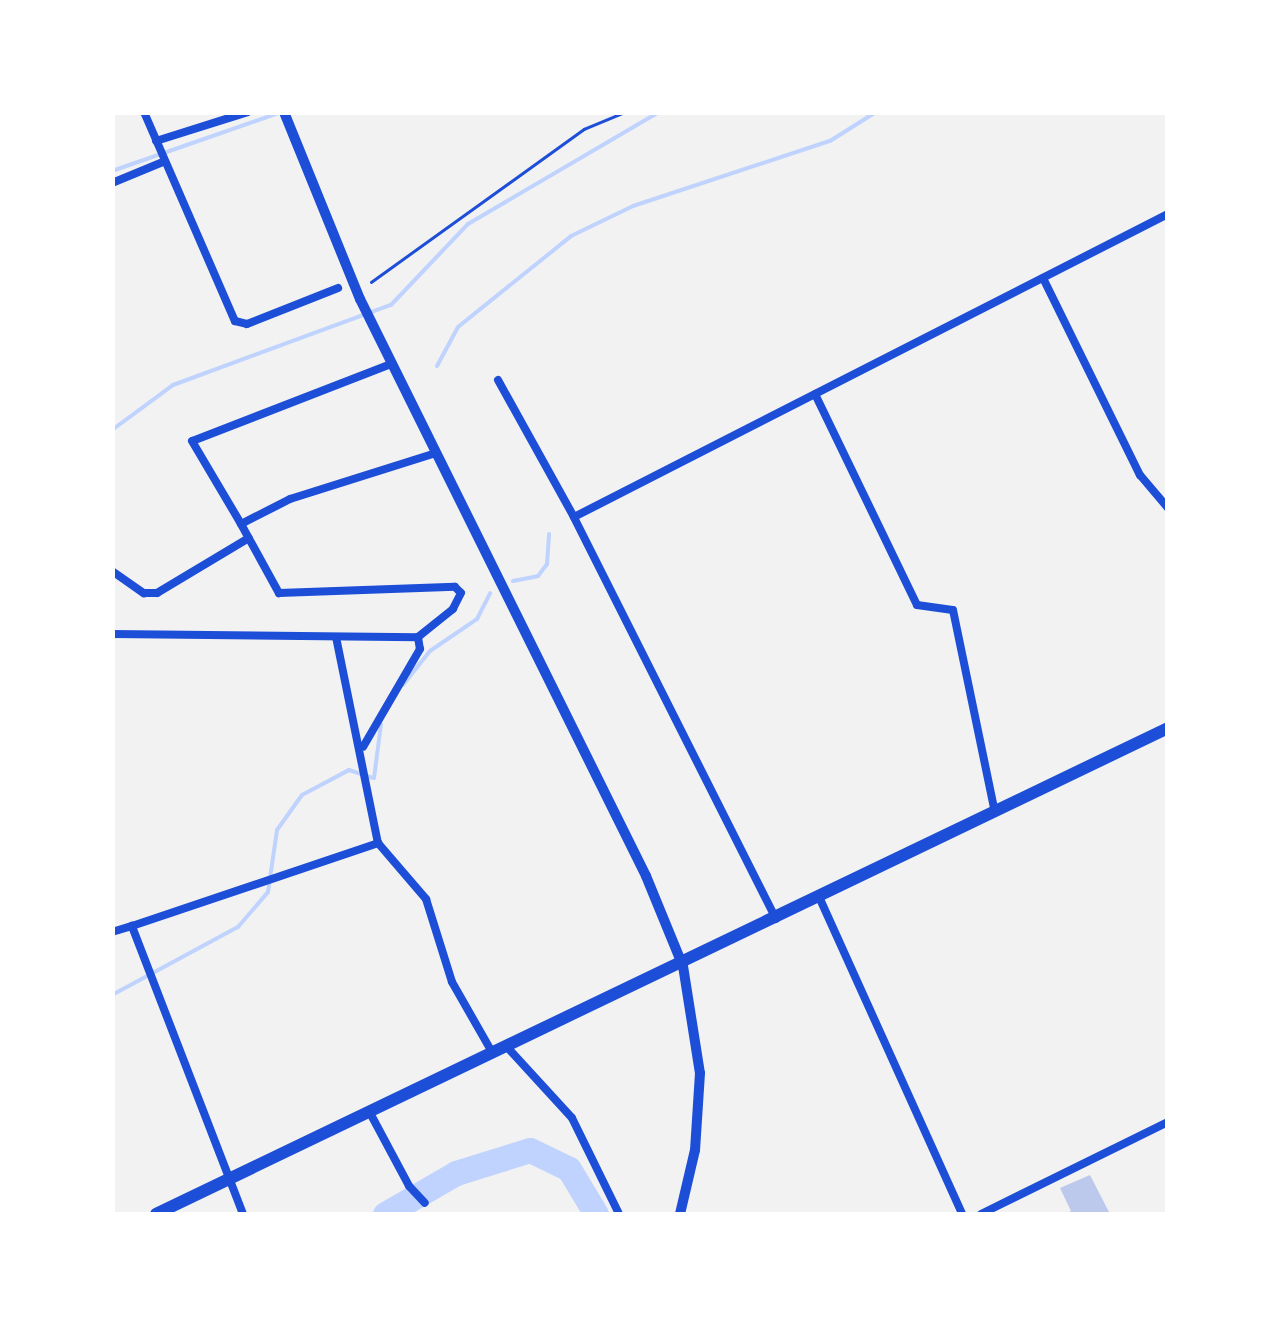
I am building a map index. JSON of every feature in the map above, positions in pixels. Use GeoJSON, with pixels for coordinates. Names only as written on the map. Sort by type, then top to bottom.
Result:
{"type":"FeatureCollection","features":[{"type":"Feature","properties":{"kind":"main road"},"geometry":{"type":"LineString","coordinates":[[156,1214],[682,966],[1168,728]]}},
{"type":"Feature","properties":{"kind":"street"},"geometry":{"type":"LineString","coordinates":[[144,112],[235,321],[246,324],[338,288]]}},
{"type":"Feature","properties":{"kind":"street"},"geometry":{"type":"LineString","coordinates":[[156,141],[248,112]]}},
{"type":"Feature","properties":{"kind":"street"},"geometry":{"type":"LineString","coordinates":[[286,116],[363,306],[646,876],[682,966],[700,1073],[696,1150],[680,1214]]}},
{"type":"Feature","properties":{"kind":"street"},"geometry":{"type":"LineString","coordinates":[[112,183],[165,162]]}},
{"type":"Feature","properties":{"kind":"street"},"geometry":{"type":"LineString","coordinates":[[574,518],[1168,214]]}},
{"type":"Feature","properties":{"kind":"street"},"geometry":{"type":"LineString","coordinates":[[1043,278],[1140,476],[1168,508]]}},
{"type":"Feature","properties":{"kind":"street"},"geometry":{"type":"LineString","coordinates":[[112,634],[418,637],[459,601],[454,587],[279,593],[192,441],[391,364]]}},
{"type":"Feature","properties":{"kind":"street"},"geometry":{"type":"LineString","coordinates":[[498,380],[574,518],[776,920]]}},
{"type":"Feature","properties":{"kind":"street"},"geometry":{"type":"LineString","coordinates":[[815,394],[917,606],[954,610],[994,812]]}},
{"type":"Feature","properties":{"kind":"street"},"geometry":{"type":"LineString","coordinates":[[241,524],[290,500],[436,453]]}},
{"type":"Feature","properties":{"kind":"street"},"geometry":{"type":"LineString","coordinates":[[112,571],[144,593],[158,593],[249,538]]}},
{"type":"Feature","properties":{"kind":"street"},"geometry":{"type":"LineString","coordinates":[[336,637],[363,747],[367,802],[378,843],[426,899],[452,982],[493,1054]]}},
{"type":"Feature","properties":{"kind":"street"},"geometry":{"type":"LineString","coordinates":[[363,747],[420,649],[418,637]]}},
{"type":"Feature","properties":{"kind":"street"},"geometry":{"type":"LineString","coordinates":[[112,932],[378,843]]}},
{"type":"Feature","properties":{"kind":"street"},"geometry":{"type":"LineString","coordinates":[[820,899],[962,1214]]}},
{"type":"Feature","properties":{"kind":"street"},"geometry":{"type":"LineString","coordinates":[[132,926],[242,1214]]}},
{"type":"Feature","properties":{"kind":"street"},"geometry":{"type":"LineString","coordinates":[[507,1047],[572,1118],[619,1214]]}},
{"type":"Feature","properties":{"kind":"street"},"geometry":{"type":"LineString","coordinates":[[369,1111],[409,1186],[426,1203]]}},
{"type":"Feature","properties":{"kind":"street"},"geometry":{"type":"LineString","coordinates":[[981,1214],[1168,1122]]}},
{"type":"Feature","properties":{"kind":"path"},"geometry":{"type":"LineString","coordinates":[[371,282],[584,129],[625,112]]}},
{"type":"Feature","properties":{"kind":"building"},"geometry":{"type":"Polygon","coordinates":[[[1090,1175],[1110,1214],[1065,1214],[1071,1211],[1060,1188],[1090,1175]]]}},
{"type":"Feature","properties":{"kind":"waterway"},"geometry":{"type":"LineString","coordinates":[[112,171],[281,112]]}},
{"type":"Feature","properties":{"kind":"waterway"},"geometry":{"type":"LineString","coordinates":[[112,430],[173,385],[391,305],[468,224],[659,112]]}},
{"type":"Feature","properties":{"kind":"waterway"},"geometry":{"type":"LineString","coordinates":[[437,366],[458,327],[571,236],[633,206],[830,141],[876,112]]}},
{"type":"Feature","properties":{"kind":"waterway"},"geometry":{"type":"LineString","coordinates":[[513,581],[538,576],[547,564],[549,534]]}},
{"type":"Feature","properties":{"kind":"waterway"},"geometry":{"type":"LineString","coordinates":[[403,685],[430,651],[477,619],[490,593]]}},
{"type":"Feature","properties":{"kind":"waterway"},"geometry":{"type":"LineString","coordinates":[[112,995],[238,927],[268,892],[277,830],[302,795],[349,770],[374,778],[381,724]]}},
{"type":"Feature","properties":{"kind":"waterway"},"geometry":{"type":"LineString","coordinates":[[385,1214],[456,1173],[530,1150],[569,1169],[596,1214]]}}]}
